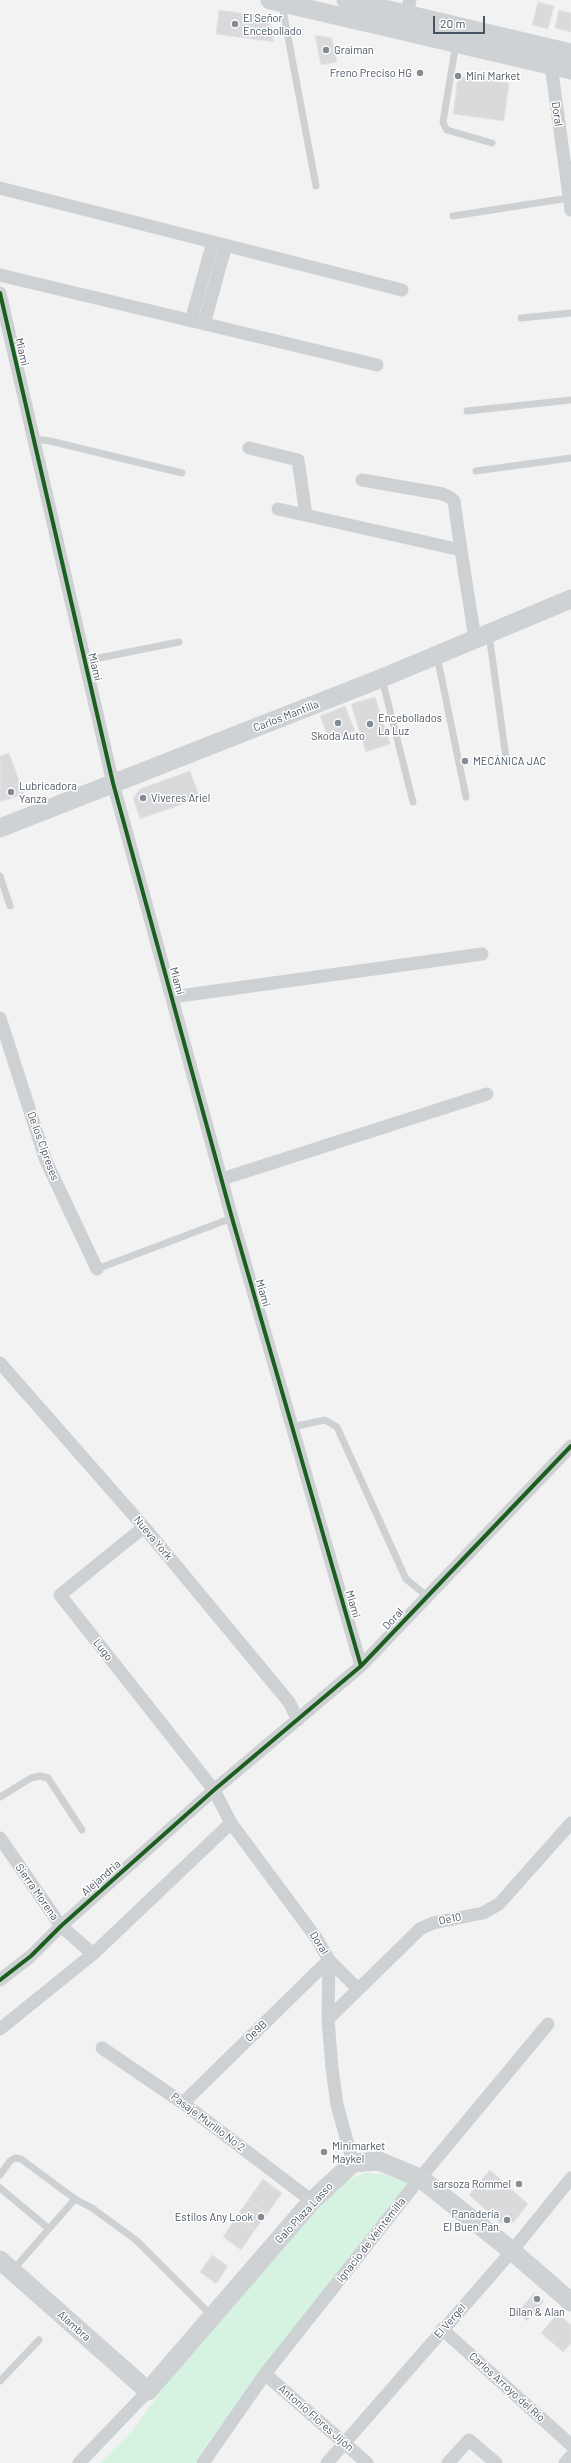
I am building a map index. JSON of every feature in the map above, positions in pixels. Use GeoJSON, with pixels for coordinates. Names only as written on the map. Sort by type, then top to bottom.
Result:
{"type":"FeatureCollection","features":[{"type":"Feature","properties":{"kind":"street"},"geometry":{"type":"LineString","coordinates":[[346,0],[408,7],[571,53]]}},
{"type":"Feature","properties":{"kind":"street"},"geometry":{"type":"LineString","coordinates":[[276,1],[571,70]]}},
{"type":"Feature","properties":{"kind":"street","name":"Doral"},"geometry":{"type":"LineString","coordinates":[[550,65],[570,204]]}},
{"type":"Feature","properties":{"kind":"street"},"geometry":{"type":"LineString","coordinates":[[0,188],[402,290]]}},
{"type":"Feature","properties":{"kind":"street"},"geometry":{"type":"LineString","coordinates":[[191,321],[213,242]]}},
{"type":"Feature","properties":{"kind":"street"},"geometry":{"type":"LineString","coordinates":[[204,324],[226,246]]}},
{"type":"Feature","properties":{"kind":"street"},"geometry":{"type":"LineString","coordinates":[[0,275],[377,365]]}},
{"type":"Feature","properties":{"kind":"street","name":"Miami"},"geometry":{"type":"LineString","coordinates":[[0,294],[32,439],[113,784],[232,1218],[361,1666]]}},
{"type":"Feature","properties":{"kind":"street"},"geometry":{"type":"LineString","coordinates":[[249,448],[298,460],[306,515]]}},
{"type":"Feature","properties":{"kind":"street"},"geometry":{"type":"LineString","coordinates":[[362,480],[443,494],[451,498],[454,502],[460,550],[482,636]]}},
{"type":"Feature","properties":{"kind":"street"},"geometry":{"type":"LineString","coordinates":[[278,509],[460,550]]}},
{"type":"Feature","properties":{"kind":"street","name":"Carlos Mantilla"},"geometry":{"type":"LineString","coordinates":[[0,828],[382,678],[571,599]]}},
{"type":"Feature","properties":{"kind":"street"},"geometry":{"type":"LineString","coordinates":[[172,997],[482,954]]}},
{"type":"Feature","properties":{"kind":"street","name":"De los Cipreses"},"geometry":{"type":"LineString","coordinates":[[0,1018],[46,1161],[97,1269]]}},
{"type":"Feature","properties":{"kind":"street"},"geometry":{"type":"LineString","coordinates":[[222,1180],[487,1094]]}},
{"type":"Feature","properties":{"kind":"street","name":"Nueva York"},"geometry":{"type":"LineString","coordinates":[[0,1363],[144,1527],[289,1702],[298,1720]]}},
{"type":"Feature","properties":{"kind":"street","name":"Doral"},"geometry":{"type":"LineString","coordinates":[[353,2163],[337,2105],[332,2068],[328,2019],[329,1960],[317,1939],[231,1823],[214,1790],[361,1666],[571,1446]]}},
{"type":"Feature","properties":{"kind":"street","name":"Lugo"},"geometry":{"type":"LineString","coordinates":[[144,1527],[60,1595],[214,1790]]}},
{"type":"Feature","properties":{"kind":"street","name":"Alejandria"},"geometry":{"type":"LineString","coordinates":[[0,1980],[31,1956],[61,1926],[214,1790]]}},
{"type":"Feature","properties":{"kind":"street"},"geometry":{"type":"LineString","coordinates":[[0,2029],[93,1954],[231,1823]]}},
{"type":"Feature","properties":{"kind":"street","name":"Oe10"},"geometry":{"type":"LineString","coordinates":[[328,2019],[420,1929],[433,1923],[483,1913],[499,1904],[571,1823]]}},
{"type":"Feature","properties":{"kind":"street","name":"Sierra Morena"},"geometry":{"type":"LineString","coordinates":[[0,1838],[61,1926],[93,1954]]}},
{"type":"Feature","properties":{"kind":"street"},"geometry":{"type":"LineString","coordinates":[[329,1960],[358,1989]]}},
{"type":"Feature","properties":{"kind":"street","name":"Oe9B"},"geometry":{"type":"LineString","coordinates":[[183,2103],[329,1960]]}},
{"type":"Feature","properties":{"kind":"street","name":"Ignacio de Veintemilla"},"geometry":{"type":"LineString","coordinates":[[203,2463],[265,2374],[420,2178],[548,2024]]}},
{"type":"Feature","properties":{"kind":"street","name":"Pasaje Murillo No 2"},"geometry":{"type":"LineString","coordinates":[[102,2048],[183,2103],[312,2201]]}},
{"type":"Feature","properties":{"kind":"street"},"geometry":{"type":"LineString","coordinates":[[353,2163],[379,2161],[420,2178],[512,2251],[571,2302]]}},
{"type":"Feature","properties":{"kind":"street","name":"Galo Plaza Lasso"},"geometry":{"type":"LineString","coordinates":[[79,2463],[148,2391],[312,2201],[353,2163]]}},
{"type":"Feature","properties":{"kind":"street","name":"El Vergel"},"geometry":{"type":"LineString","coordinates":[[327,2463],[442,2329],[512,2251],[571,2178]]}},
{"type":"Feature","properties":{"kind":"street","name":"Alambra"},"geometry":{"type":"LineString","coordinates":[[6,2266],[148,2391]]}},
{"type":"Feature","properties":{"kind":"street","name":"Carlos Arroyo del Río"},"geometry":{"type":"LineString","coordinates":[[442,2329],[571,2445]]}},
{"type":"Feature","properties":{"kind":"street","name":"Antonio Flores Jijón"},"geometry":{"type":"LineString","coordinates":[[265,2374],[345,2442],[367,2463]]}},
{"type":"Feature","properties":{"kind":"street"},"geometry":{"type":"LineString","coordinates":[[448,2463],[469,2440],[496,2463]]}},
{"type":"Feature","properties":{"kind":"street"},"geometry":{"type":"LineString","coordinates":[[565,2463],[571,2456]]}},
{"type":"Feature","properties":{"kind":"lane"},"geometry":{"type":"LineString","coordinates":[[276,1],[316,186]]}},
{"type":"Feature","properties":{"kind":"lane"},"geometry":{"type":"LineString","coordinates":[[456,43],[443,122],[447,130],[492,143]]}},
{"type":"Feature","properties":{"kind":"lane"},"geometry":{"type":"LineString","coordinates":[[454,216],[570,204]]}},
{"type":"Feature","properties":{"kind":"lane"},"geometry":{"type":"LineString","coordinates":[[521,318],[571,313]]}},
{"type":"Feature","properties":{"kind":"lane"},"geometry":{"type":"LineString","coordinates":[[466,411],[571,400]]}},
{"type":"Feature","properties":{"kind":"lane"},"geometry":{"type":"LineString","coordinates":[[32,439],[50,441],[182,473]]}},
{"type":"Feature","properties":{"kind":"lane"},"geometry":{"type":"LineString","coordinates":[[476,471],[571,458]]}},
{"type":"Feature","properties":{"kind":"lane"},"geometry":{"type":"LineString","coordinates":[[482,636],[506,758]]}},
{"type":"Feature","properties":{"kind":"lane"},"geometry":{"type":"LineString","coordinates":[[84,661],[180,642]]}},
{"type":"Feature","properties":{"kind":"lane"},"geometry":{"type":"LineString","coordinates":[[437,654],[466,797]]}},
{"type":"Feature","properties":{"kind":"lane"},"geometry":{"type":"LineString","coordinates":[[382,678],[413,802]]}},
{"type":"Feature","properties":{"kind":"lane"},"geometry":{"type":"LineString","coordinates":[[0,876],[10,906]]}},
{"type":"Feature","properties":{"kind":"lane"},"geometry":{"type":"LineString","coordinates":[[97,1269],[232,1218]]}},
{"type":"Feature","properties":{"kind":"lane"},"geometry":{"type":"LineString","coordinates":[[292,1427],[325,1420],[337,1427],[406,1579],[427,1596]]}},
{"type":"Feature","properties":{"kind":"lane"},"geometry":{"type":"LineString","coordinates":[[0,1797],[31,1778],[40,1776],[48,1778],[82,1830]]}},
{"type":"Feature","properties":{"kind":"lane"},"geometry":{"type":"LineString","coordinates":[[0,2176],[10,2160],[21,2159],[75,2199],[92,2208],[136,2240],[213,2316]]}},
{"type":"Feature","properties":{"kind":"lane"},"geometry":{"type":"LineString","coordinates":[[0,2188],[48,2228]]}},
{"type":"Feature","properties":{"kind":"lane"},"geometry":{"type":"LineString","coordinates":[[6,2266],[48,2228],[75,2199]]}},
{"type":"Feature","properties":{"kind":"lane"},"geometry":{"type":"LineString","coordinates":[[0,2381],[39,2340]]}},
{"type":"Feature","properties":{"kind":"green space"},"geometry":{"type":"Polygon","coordinates":[[[365,2173],[392,2175],[413,2183],[214,2435],[195,2463],[100,2463],[131,2432],[170,2379],[310,2217],[343,2182],[365,2173]]]}},
{"type":"Feature","properties":{"kind":"building"},"geometry":{"type":"Polygon","coordinates":[[[538,2],[554,6],[548,29],[532,25],[538,2]]]}},
{"type":"Feature","properties":{"kind":"building","name":"El Señor Encebollado"},"geometry":{"type":"Polygon","coordinates":[[[219,10],[255,15],[251,39],[216,34],[219,10]]]}},
{"type":"Feature","properties":{"kind":"building"},"geometry":{"type":"Polygon","coordinates":[[[559,10],[571,13],[571,32],[555,28],[559,10]]]}},
{"type":"Feature","properties":{"kind":"building"},"geometry":{"type":"Polygon","coordinates":[[[255,15],[269,17],[274,42],[251,39],[255,15]]]}},
{"type":"Feature","properties":{"kind":"building","name":"Graiman"},"geometry":{"type":"Polygon","coordinates":[[[315,35],[332,38],[337,62],[321,65],[315,35]]]}},
{"type":"Feature","properties":{"kind":"building"},"geometry":{"type":"Polygon","coordinates":[[[458,76],[509,83],[504,121],[453,114],[458,76]]]}},
{"type":"Feature","properties":{"kind":"building","name":"Encebollados La Luz"},"geometry":{"type":"Polygon","coordinates":[[[375,697],[390,744],[366,752],[351,704],[375,697]]]}},
{"type":"Feature","properties":{"kind":"building","name":"Skoda Auto"},"geometry":{"type":"Polygon","coordinates":[[[345,706],[355,731],[330,741],[320,716],[345,706]]]}},
{"type":"Feature","properties":{"kind":"building"},"geometry":{"type":"Polygon","coordinates":[[[9,753],[24,794],[0,802],[0,756],[9,753]]]}},
{"type":"Feature","properties":{"kind":"building"},"geometry":{"type":"Polygon","coordinates":[[[190,771],[200,798],[140,819],[133,798],[140,789],[190,771]]]}},
{"type":"Feature","properties":{"kind":"building"},"geometry":{"type":"Polygon","coordinates":[[[490,2170],[528,2204],[514,2222],[500,2223],[469,2195],[490,2170]]]}},
{"type":"Feature","properties":{"kind":"building"},"geometry":{"type":"Polygon","coordinates":[[[263,2179],[282,2193],[267,2214],[248,2200],[263,2179]]]}},
{"type":"Feature","properties":{"kind":"building"},"geometry":{"type":"Polygon","coordinates":[[[248,2200],[267,2214],[255,2230],[236,2217],[248,2200]]]}},
{"type":"Feature","properties":{"kind":"building"},"geometry":{"type":"Polygon","coordinates":[[[236,2217],[255,2230],[241,2250],[223,2237],[236,2217]]]}},
{"type":"Feature","properties":{"kind":"building"},"geometry":{"type":"Polygon","coordinates":[[[212,2255],[228,2266],[216,2284],[200,2272],[212,2255]]]}},
{"type":"Feature","properties":{"kind":"building"},"geometry":{"type":"Polygon","coordinates":[[[534,2293],[544,2301],[527,2321],[517,2313],[534,2293]]]}},
{"type":"Feature","properties":{"kind":"building"},"geometry":{"type":"Polygon","coordinates":[[[558,2313],[571,2325],[571,2343],[563,2352],[541,2333],[558,2313]]]}},
{"type":"Feature","properties":{"kind":"cycle path"},"geometry":{"type":"LineString","coordinates":[[0,293],[113,783],[232,1218],[361,1666]]}},
{"type":"Feature","properties":{"kind":"cycle path"},"geometry":{"type":"LineString","coordinates":[[0,1980],[31,1956],[61,1926],[214,1790],[361,1666],[571,1446]]}},
{"type":"Feature","properties":{"kind":"place","name":"El Señor Encebollado"},"geometry":{"type":"Point","coordinates":[235,24]}},
{"type":"Feature","properties":{"kind":"place","name":"Graiman"},"geometry":{"type":"Point","coordinates":[326,50]}},
{"type":"Feature","properties":{"kind":"place","name":"Freno Preciso HG"},"geometry":{"type":"Point","coordinates":[420,73]}},
{"type":"Feature","properties":{"kind":"place","name":"Mini Market"},"geometry":{"type":"Point","coordinates":[458,76]}},
{"type":"Feature","properties":{"kind":"place","name":"Skoda Auto"},"geometry":{"type":"Point","coordinates":[338,723]}},
{"type":"Feature","properties":{"kind":"place","name":"Encebollados La Luz"},"geometry":{"type":"Point","coordinates":[370,724]}},
{"type":"Feature","properties":{"kind":"place","name":"MECÁNICA JAC"},"geometry":{"type":"Point","coordinates":[465,761]}},
{"type":"Feature","properties":{"kind":"place","name":"Lubricadora Yanza"},"geometry":{"type":"Point","coordinates":[11,792]}},
{"type":"Feature","properties":{"kind":"place","name":"Viveres Ariel"},"geometry":{"type":"Point","coordinates":[143,798]}},
{"type":"Feature","properties":{"kind":"place","name":"Minimarket Maykel"},"geometry":{"type":"Point","coordinates":[324,2152]}},
{"type":"Feature","properties":{"kind":"place","name":"sarsoza Rommel"},"geometry":{"type":"Point","coordinates":[519,2184]}},
{"type":"Feature","properties":{"kind":"place","name":"Estilos Any Look"},"geometry":{"type":"Point","coordinates":[261,2217]}},
{"type":"Feature","properties":{"kind":"place","name":"Panadería El Buen Pan"},"geometry":{"type":"Point","coordinates":[507,2220]}},
{"type":"Feature","properties":{"kind":"place","name":"Dilan & Alan"},"geometry":{"type":"Point","coordinates":[537,2299]}}]}
